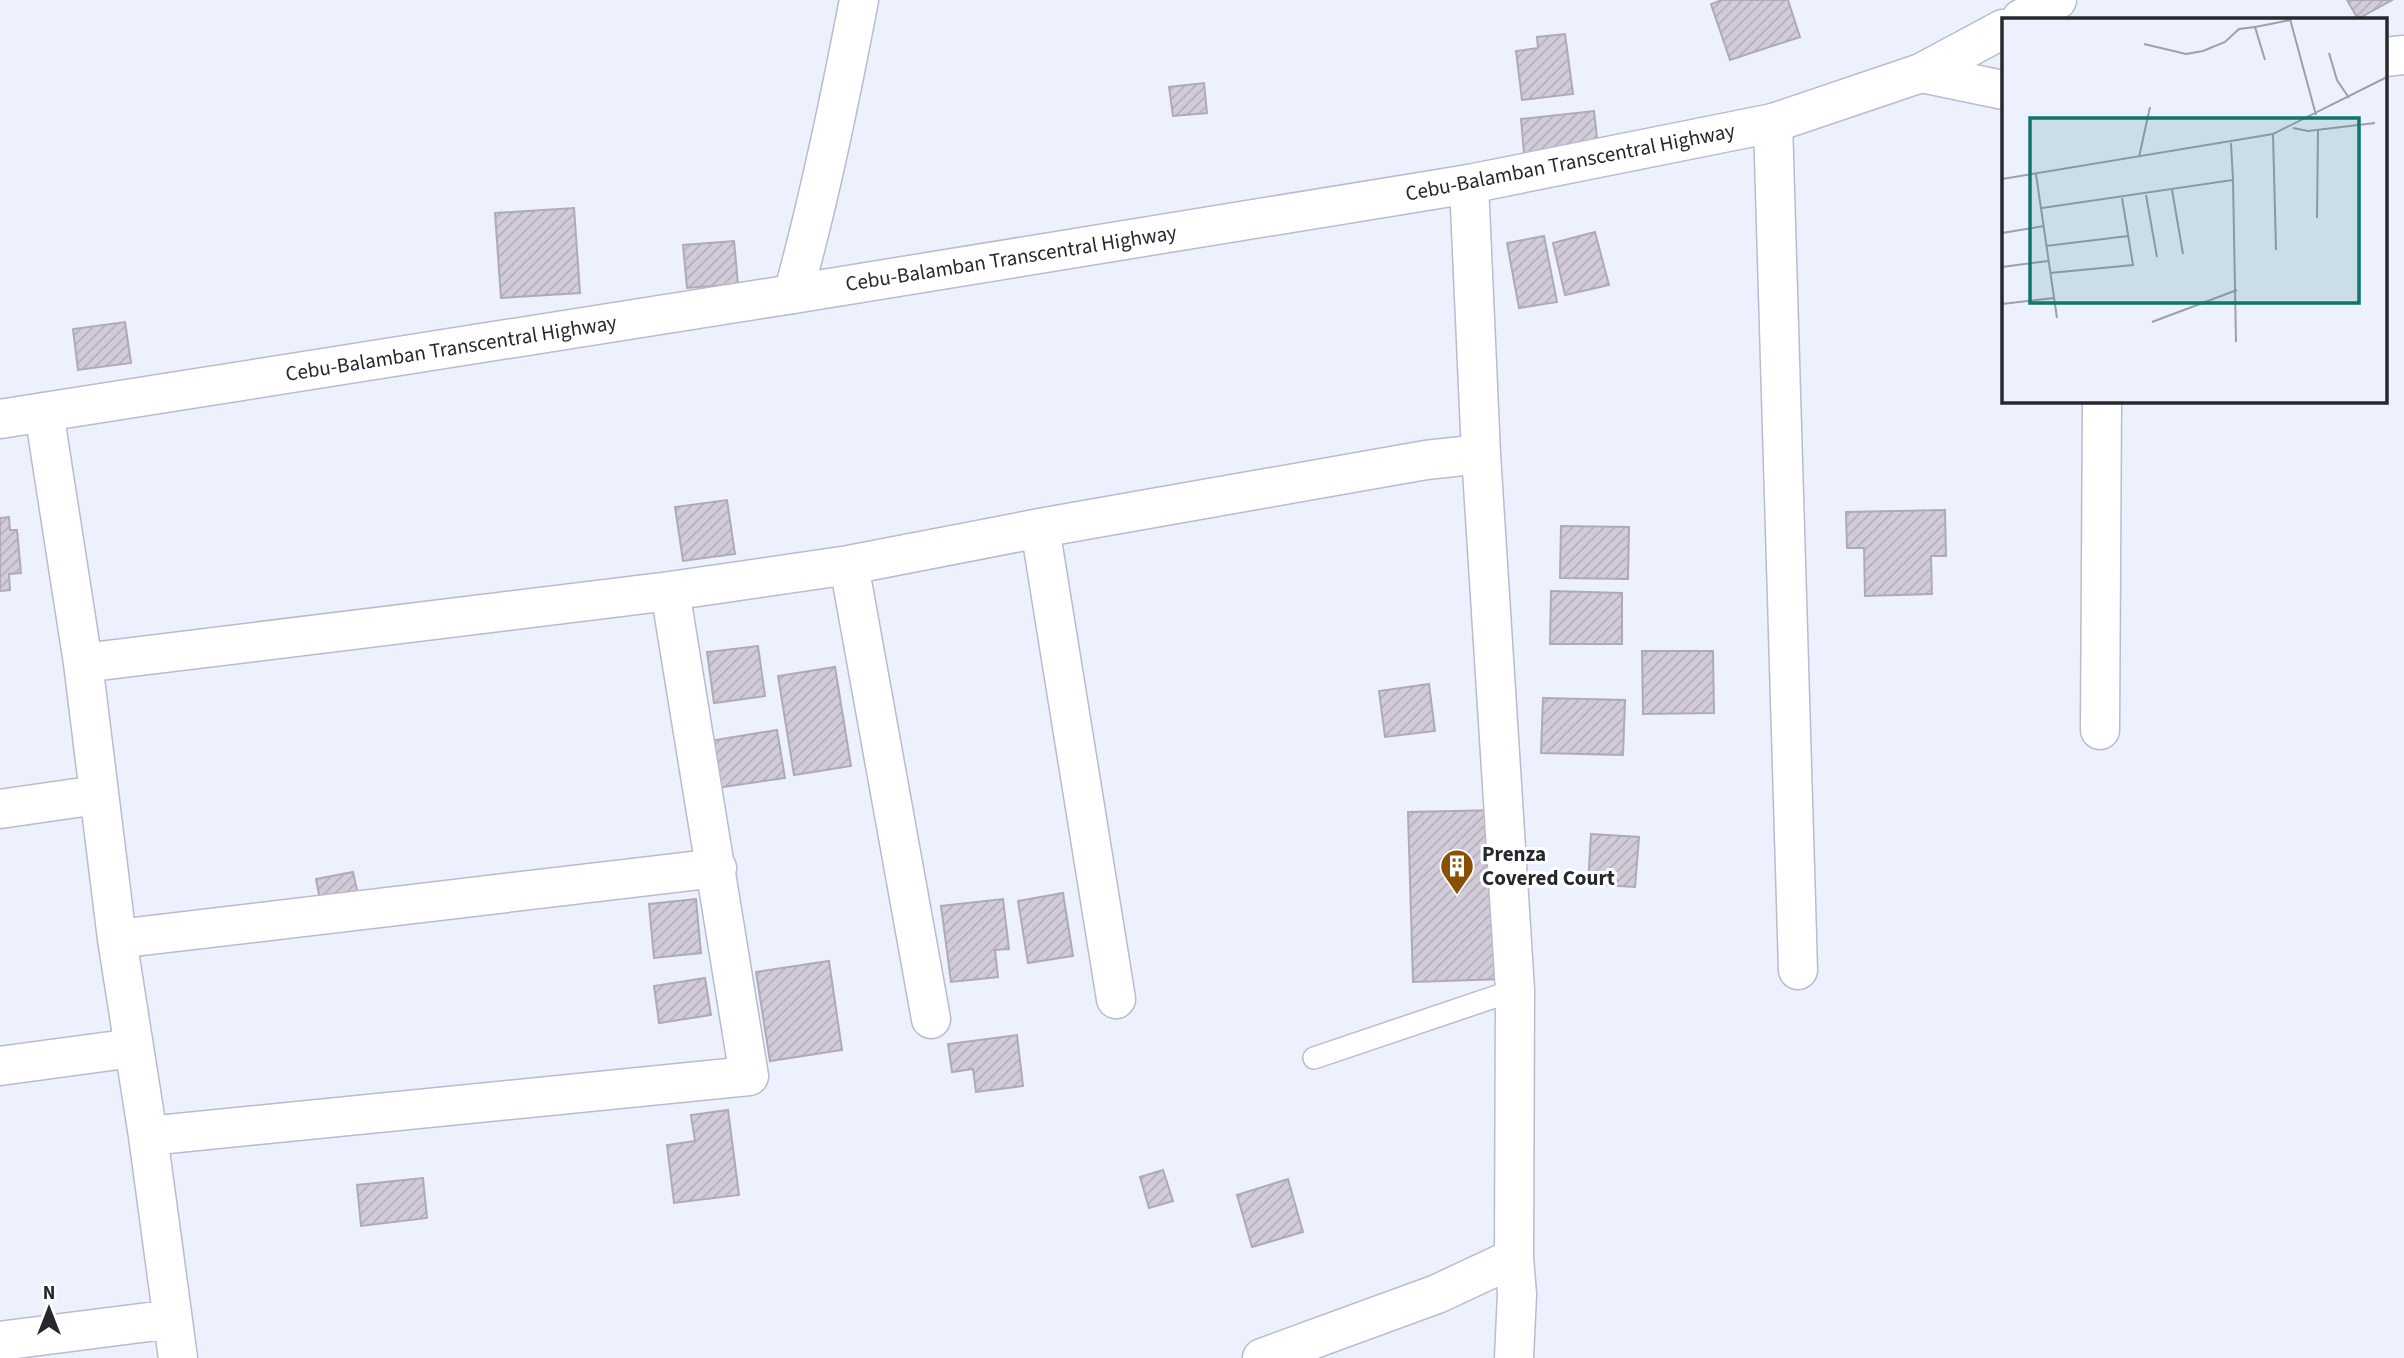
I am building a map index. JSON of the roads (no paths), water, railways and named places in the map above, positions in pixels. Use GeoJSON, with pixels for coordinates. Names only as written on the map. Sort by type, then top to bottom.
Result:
{"type":"FeatureCollection","features":[{"type":"Feature","properties":{"kind":"street"},"geometry":{"type":"LineString","coordinates":[[793,294],[836,125],[859,0]]}},
{"type":"Feature","properties":{"kind":"street"},"geometry":{"type":"LineString","coordinates":[[2023,18],[2057,0]]}},
{"type":"Feature","properties":{"kind":"street","name":"Cebu-Balamban Transcentral Highway"},"geometry":{"type":"LineString","coordinates":[[0,419],[1469,184],[1773,123],[1921,74],[2002,30]]}},
{"type":"Feature","properties":{"kind":"street"},"geometry":{"type":"LineString","coordinates":[[2386,58],[2404,55]]}},
{"type":"Feature","properties":{"kind":"street"},"geometry":{"type":"LineString","coordinates":[[1921,74],[2002,90]]}},
{"type":"Feature","properties":{"kind":"street"},"geometry":{"type":"LineString","coordinates":[[1773,123],[1798,970]]}},
{"type":"Feature","properties":{"kind":"street"},"geometry":{"type":"LineString","coordinates":[[1469,184],[1481,454],[1515,990],[1514,1258],[1517,1294],[1514,1358]]}},
{"type":"Feature","properties":{"kind":"street"},"geometry":{"type":"LineString","coordinates":[[2100,730],[2102,402]]}},
{"type":"Feature","properties":{"kind":"street"},"geometry":{"type":"LineString","coordinates":[[44,412],[83,663],[97,794],[178,1358]]}},
{"type":"Feature","properties":{"kind":"street"},"geometry":{"type":"LineString","coordinates":[[83,663],[670,591],[849,565],[1040,528],[1426,460],[1481,454]]}},
{"type":"Feature","properties":{"kind":"street"},"geometry":{"type":"LineString","coordinates":[[1040,528],[1116,999]]}},
{"type":"Feature","properties":{"kind":"street"},"geometry":{"type":"LineString","coordinates":[[849,565],[931,1019]]}},
{"type":"Feature","properties":{"kind":"street"},"geometry":{"type":"LineString","coordinates":[[148,1136],[749,1076],[670,591]]}},
{"type":"Feature","properties":{"kind":"street"},"geometry":{"type":"LineString","coordinates":[[0,809],[97,794]]}},
{"type":"Feature","properties":{"kind":"street"},"geometry":{"type":"LineString","coordinates":[[117,939],[717,868]]}},
{"type":"Feature","properties":{"kind":"street"},"geometry":{"type":"LineString","coordinates":[[0,1066],[133,1048]]}},
{"type":"Feature","properties":{"kind":"street"},"geometry":{"type":"LineString","coordinates":[[1262,1358],[1437,1294],[1514,1258]]}},
{"type":"Feature","properties":{"kind":"street"},"geometry":{"type":"LineString","coordinates":[[0,1341],[172,1319]]}},
{"type":"Feature","properties":{"kind":"lane"},"geometry":{"type":"LineString","coordinates":[[1314,1058],[1515,990]]}},
{"type":"Feature","properties":{"kind":"place","name":"Prenza Covered Court"},"geometry":{"type":"Point","coordinates":[1457,896]}}]}
